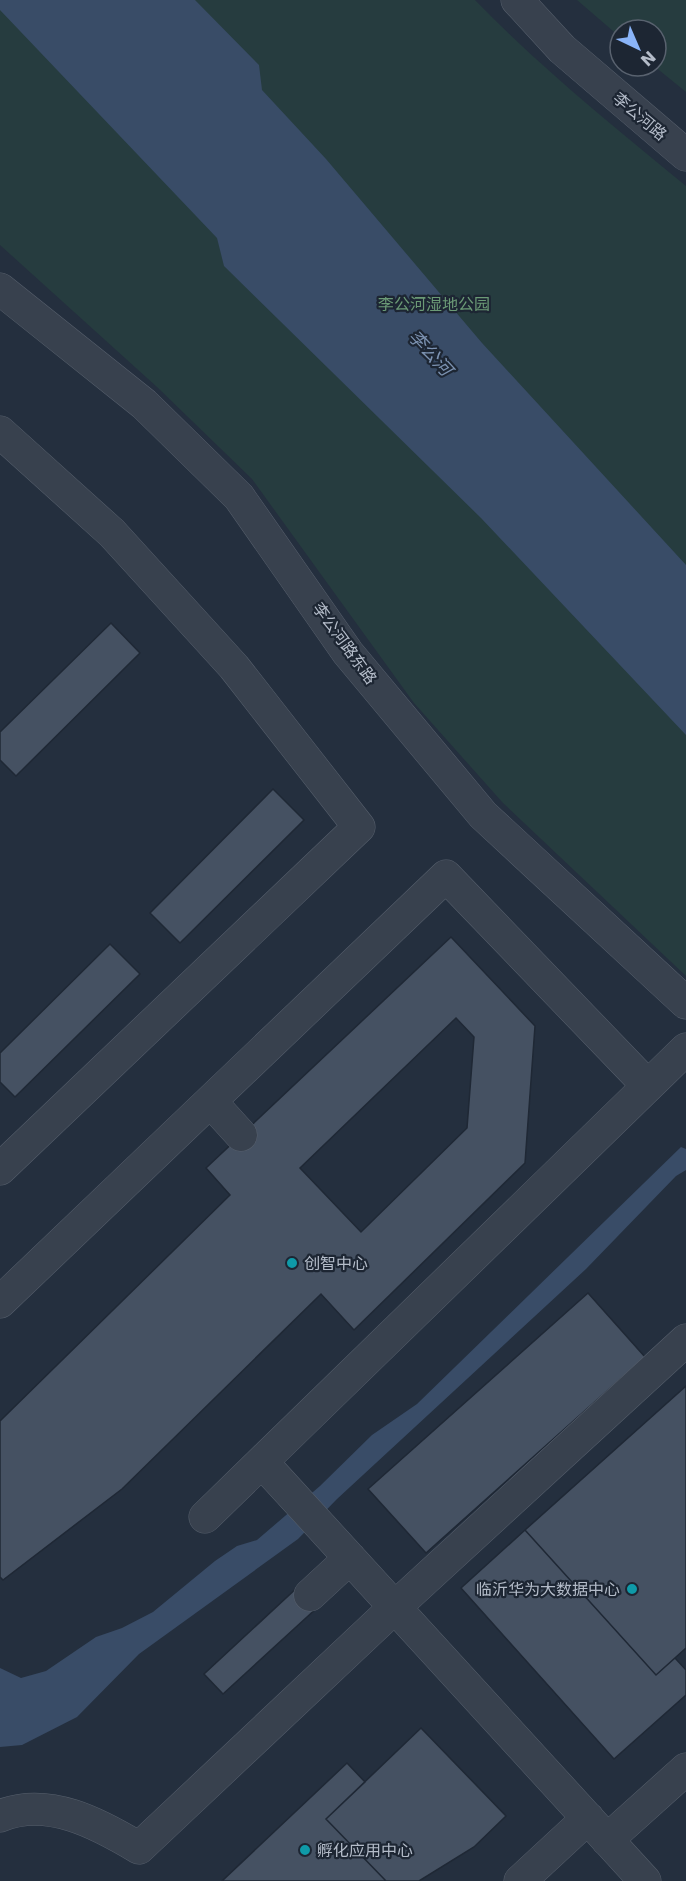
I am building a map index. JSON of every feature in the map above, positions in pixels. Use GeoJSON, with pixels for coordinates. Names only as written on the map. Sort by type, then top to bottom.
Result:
{"type":"FeatureCollection","features":[{"type":"Feature","properties":{"kind":"street","name":"李公河路"},"geometry":{"type":"LineString","coordinates":[[518,0],[562,49],[686,155]]}},
{"type":"Feature","properties":{"kind":"street","name":"李公河路东路"},"geometry":{"type":"LineString","coordinates":[[0,289],[144,404],[239,497],[348,653],[483,815],[686,1004]]}},
{"type":"Feature","properties":{"kind":"street"},"geometry":{"type":"LineString","coordinates":[[0,432],[112,533],[234,667],[359,827],[0,1169]]}},
{"type":"Feature","properties":{"kind":"street"},"geometry":{"type":"LineString","coordinates":[[0,1302],[446,876],[648,1086]]}},
{"type":"Feature","properties":{"kind":"street"},"geometry":{"type":"LineString","coordinates":[[205,1517],[686,1049]]}},
{"type":"Feature","properties":{"kind":"street"},"geometry":{"type":"LineString","coordinates":[[210,1102],[241,1135]]}},
{"type":"Feature","properties":{"kind":"street"},"geometry":{"type":"LineString","coordinates":[[0,1816],[12,1811],[53,1811],[97,1823],[139,1848],[394,1608],[686,1340]]}},
{"type":"Feature","properties":{"kind":"street"},"geometry":{"type":"LineString","coordinates":[[262,1462],[645,1881]]}},
{"type":"Feature","properties":{"kind":"street"},"geometry":{"type":"LineString","coordinates":[[310,1596],[350,1558]]}},
{"type":"Feature","properties":{"kind":"street"},"geometry":{"type":"LineString","coordinates":[[520,1881],[686,1769]]}},
{"type":"Feature","properties":{"kind":"green space","name":"李公河湿地公园"},"geometry":{"type":"Polygon","coordinates":[[[0,0],[475,0],[552,73],[686,186],[686,976],[503,803],[414,703],[252,479],[157,387],[0,245],[0,0]]]}},
{"type":"Feature","properties":{"kind":"green space"},"geometry":{"type":"Polygon","coordinates":[[[577,0],[686,0],[686,92],[668,77],[668,18],[608,18],[608,27],[577,0]]]}},
{"type":"Feature","properties":{"kind":"water","name":"李公河"},"geometry":{"type":"Polygon","coordinates":[[[0,0],[195,0],[259,65],[262,90],[326,159],[482,343],[686,565],[686,735],[481,518],[224,266],[217,238],[0,10],[0,0]]]}},
{"type":"Feature","properties":{"kind":"water"},"geometry":{"type":"Polygon","coordinates":[[[681,1147],[686,1149],[686,1170],[676,1176],[586,1269],[337,1499],[298,1539],[139,1654],[77,1717],[22,1745],[0,1747],[0,1668],[21,1678],[46,1671],[96,1637],[122,1628],[153,1612],[215,1561],[237,1546],[257,1540],[320,1486],[372,1435],[417,1404],[681,1147]]]}},
{"type":"Feature","properties":{"kind":"building"},"geometry":{"type":"Polygon","coordinates":[[[111,623],[140,653],[16,776],[0,760],[0,732],[111,623]]]}},
{"type":"Feature","properties":{"kind":"building"},"geometry":{"type":"Polygon","coordinates":[[[273,789],[304,820],[180,943],[150,913],[273,789]]]}},
{"type":"Feature","properties":{"kind":"building","name":"创智中心"},"geometry":{"type":"Polygon","coordinates":[[[451,937],[535,1026],[525,1163],[354,1330],[321,1294],[122,1489],[3,1580],[0,1577],[0,1421],[230,1195],[206,1168],[451,937]],[[456,1018],[300,1168],[361,1232],[467,1128],[474,1037],[456,1018]]]}},
{"type":"Feature","properties":{"kind":"building"},"geometry":{"type":"Polygon","coordinates":[[[110,944],[140,974],[15,1097],[0,1082],[0,1053],[110,944]]]}},
{"type":"Feature","properties":{"kind":"building"},"geometry":{"type":"Polygon","coordinates":[[[588,1293],[645,1357],[426,1553],[368,1489],[588,1293]]]}},
{"type":"Feature","properties":{"kind":"building","name":"临沂华为大数据中心"},"geometry":{"type":"Polygon","coordinates":[[[686,1386],[686,1648],[656,1675],[525,1530],[686,1386]]]}},
{"type":"Feature","properties":{"kind":"building","name":"临沂华为大数据中心"},"geometry":{"type":"Polygon","coordinates":[[[525,1530],[656,1675],[675,1658],[686,1670],[686,1695],[614,1759],[461,1588],[525,1530]]]}},
{"type":"Feature","properties":{"kind":"building"},"geometry":{"type":"Polygon","coordinates":[[[300,1585],[319,1606],[223,1694],[204,1674],[300,1585]]]}},
{"type":"Feature","properties":{"kind":"building"},"geometry":{"type":"Polygon","coordinates":[[[421,1728],[506,1816],[474,1847],[419,1881],[386,1881],[326,1819],[421,1728]]]}},
{"type":"Feature","properties":{"kind":"building","name":"孵化应用中心"},"geometry":{"type":"Polygon","coordinates":[[[347,1763],[365,1782],[326,1819],[386,1881],[222,1881],[347,1763]]]}},
{"type":"Feature","properties":{"kind":"place","name":"创智中心"},"geometry":{"type":"Point","coordinates":[292,1263]}},
{"type":"Feature","properties":{"kind":"place","name":"临沂华为大数据中心"},"geometry":{"type":"Point","coordinates":[632,1589]}},
{"type":"Feature","properties":{"kind":"place","name":"孵化应用中心"},"geometry":{"type":"Point","coordinates":[305,1850]}}]}
